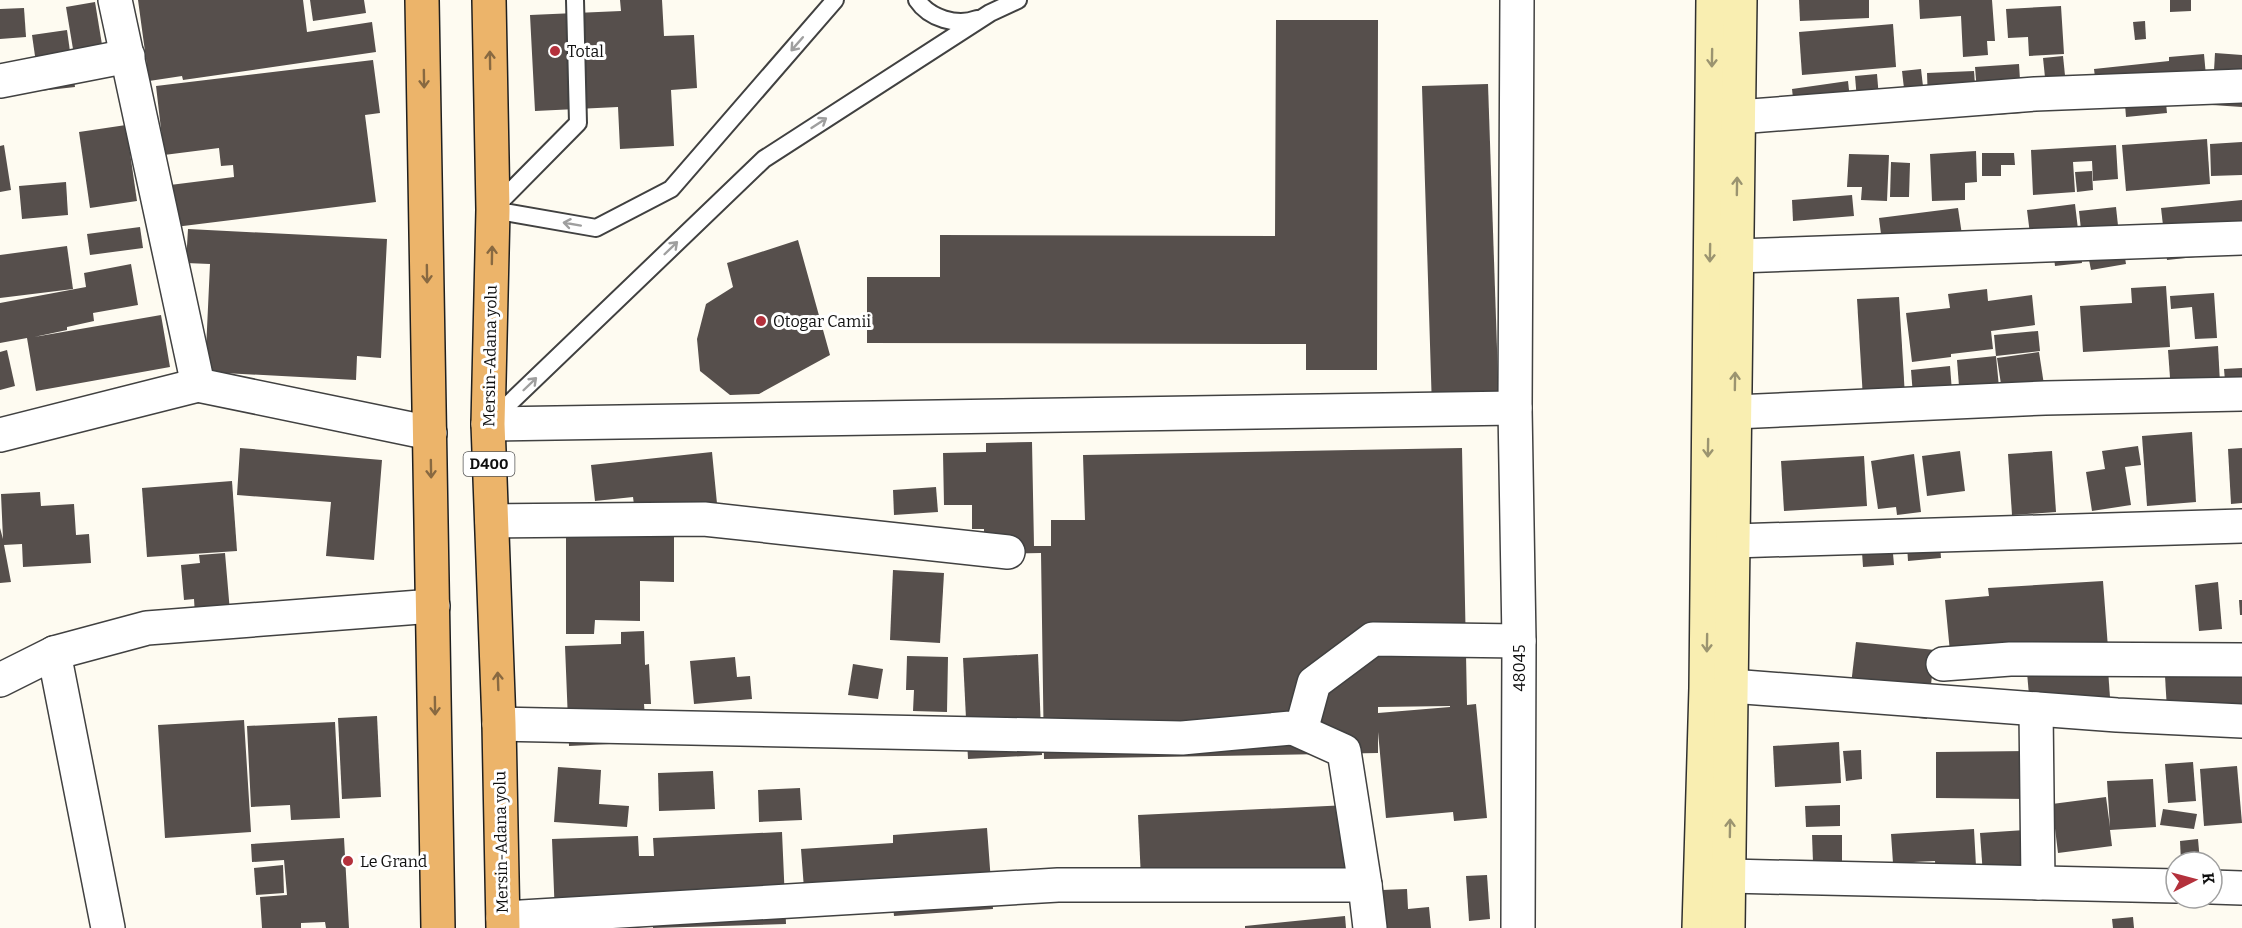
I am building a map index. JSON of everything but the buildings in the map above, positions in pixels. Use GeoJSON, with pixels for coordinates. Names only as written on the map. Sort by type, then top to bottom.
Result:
{"type":"FeatureCollection","features":[{"type":"Feature","properties":{"kind":"highway"},"geometry":{"type":"LineString","coordinates":[[422,0],[438,928]]}},
{"type":"Feature","properties":{"kind":"highway","name":"Mersin-Adana yolu"},"geometry":{"type":"LineString","coordinates":[[489,0],[493,210],[488,424],[500,724],[503,923]]}},
{"type":"Feature","properties":{"kind":"main road"},"geometry":{"type":"LineString","coordinates":[[1699,928],[1706,688],[1713,0]]}},
{"type":"Feature","properties":{"kind":"main road"},"geometry":{"type":"LineString","coordinates":[[1728,928],[1740,0]]}},
{"type":"Feature","properties":{"kind":"street"},"geometry":{"type":"LineString","coordinates":[[116,0],[198,385]]}},
{"type":"Feature","properties":{"kind":"street","name":"48045"},"geometry":{"type":"LineString","coordinates":[[1517,0],[1515,408],[1519,641],[1518,928]]}},
{"type":"Feature","properties":{"kind":"street"},"geometry":{"type":"LineString","coordinates":[[0,81],[128,56]]}},
{"type":"Feature","properties":{"kind":"street"},"geometry":{"type":"LineString","coordinates":[[1738,117],[2035,94],[2242,86]]}},
{"type":"Feature","properties":{"kind":"street"},"geometry":{"type":"LineString","coordinates":[[1737,256],[2242,238]]}},
{"type":"Feature","properties":{"kind":"street"},"geometry":{"type":"LineString","coordinates":[[0,435],[198,385],[430,433]]}},
{"type":"Feature","properties":{"kind":"street"},"geometry":{"type":"LineString","coordinates":[[1735,412],[2045,398],[2242,394]]}},
{"type":"Feature","properties":{"kind":"street"},"geometry":{"type":"LineString","coordinates":[[488,424],[1515,408]]}},
{"type":"Feature","properties":{"kind":"street"},"geometry":{"type":"LineString","coordinates":[[492,521],[704,519],[1008,552]]}},
{"type":"Feature","properties":{"kind":"street"},"geometry":{"type":"LineString","coordinates":[[1733,541],[2242,526]]}},
{"type":"Feature","properties":{"kind":"street"},"geometry":{"type":"LineString","coordinates":[[0,680],[54,653],[147,628],[433,606]]}},
{"type":"Feature","properties":{"kind":"street"},"geometry":{"type":"LineString","coordinates":[[500,724],[1182,738],[1302,727],[1314,683],[1373,639],[1519,641]]}},
{"type":"Feature","properties":{"kind":"street"},"geometry":{"type":"LineString","coordinates":[[54,653],[108,928]]}},
{"type":"Feature","properties":{"kind":"street"},"geometry":{"type":"LineString","coordinates":[[1943,664],[2010,659],[2242,660]]}},
{"type":"Feature","properties":{"kind":"street"},"geometry":{"type":"LineString","coordinates":[[1731,686],[2117,715],[2242,721]]}},
{"type":"Feature","properties":{"kind":"street"},"geometry":{"type":"LineString","coordinates":[[2036,709],[2038,883]]}},
{"type":"Feature","properties":{"kind":"street"},"geometry":{"type":"LineString","coordinates":[[1293,728],[1344,751],[1370,928]]}},
{"type":"Feature","properties":{"kind":"street"},"geometry":{"type":"LineString","coordinates":[[1729,876],[2164,886]]}},
{"type":"Feature","properties":{"kind":"street"},"geometry":{"type":"LineString","coordinates":[[503,923],[1058,885],[1365,885]]}},
{"type":"Feature","properties":{"kind":"street"},"geometry":{"type":"LineString","coordinates":[[2224,887],[2242,888]]}},
{"type":"Feature","properties":{"kind":"lane"},"geometry":{"type":"LineString","coordinates":[[493,210],[578,123],[575,0]]}},
{"type":"Feature","properties":{"kind":"lane"},"geometry":{"type":"LineString","coordinates":[[493,210],[596,228],[671,189],[835,0]]}},
{"type":"Feature","properties":{"kind":"lane"},"geometry":{"type":"LineString","coordinates":[[917,0],[935,16],[953,22],[973,21],[1018,0]]}},
{"type":"Feature","properties":{"kind":"lane"},"geometry":{"type":"LineString","coordinates":[[488,424],[764,159],[990,13],[1004,0]]}},
{"type":"Feature","properties":{"kind":"place","name":"Total"},"geometry":{"type":"Point","coordinates":[555,51]}},
{"type":"Feature","properties":{"kind":"place","name":"Otogar Camii"},"geometry":{"type":"Point","coordinates":[761,321]}},
{"type":"Feature","properties":{"kind":"place","name":"Le Grand"},"geometry":{"type":"Point","coordinates":[348,861]}}]}
